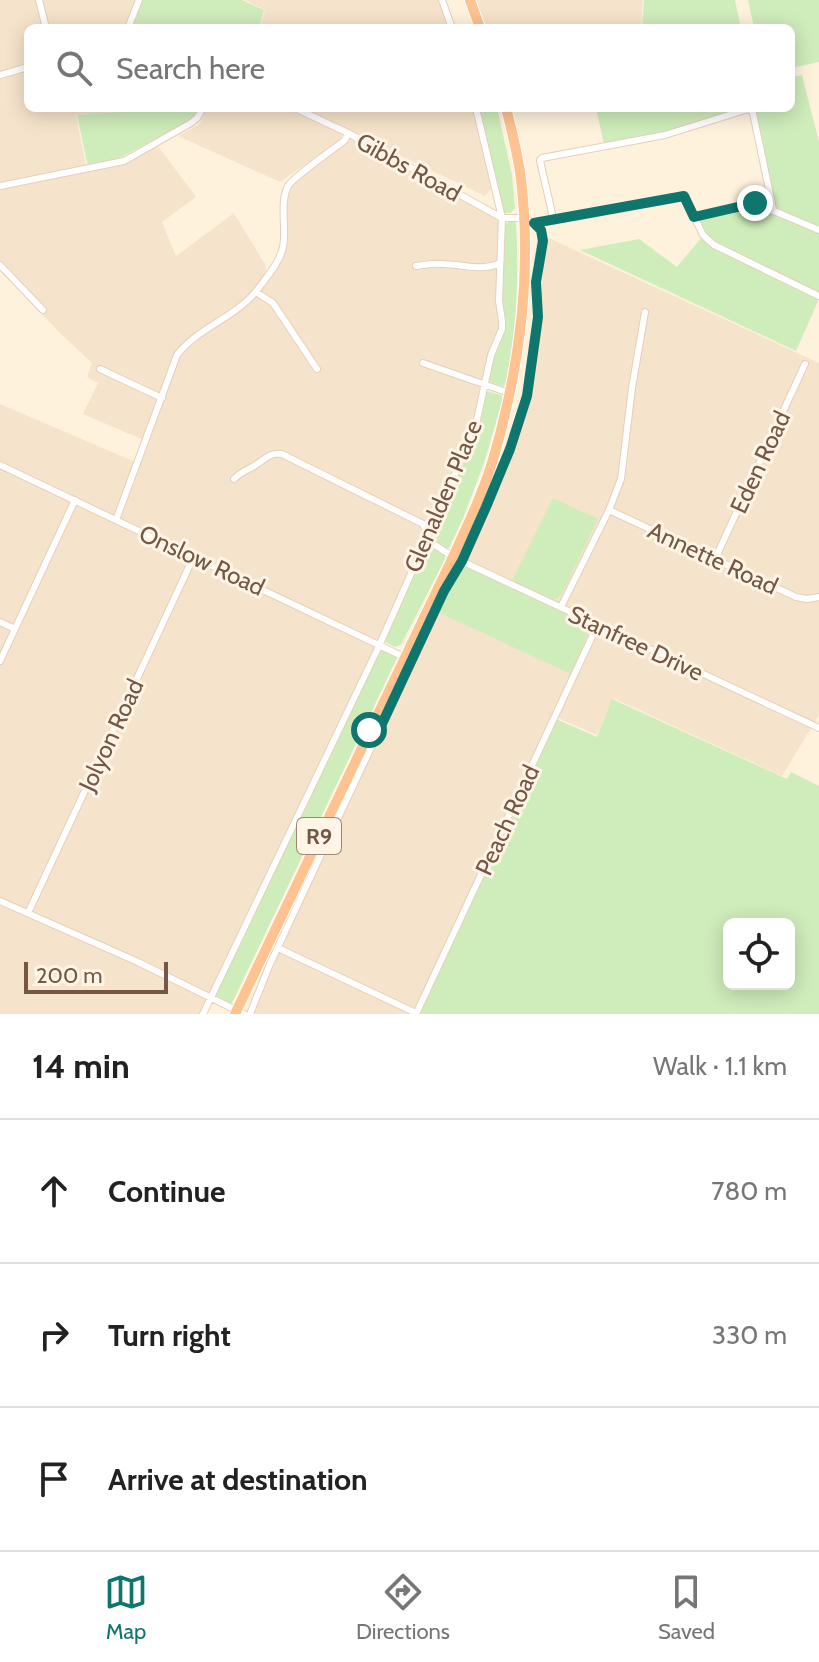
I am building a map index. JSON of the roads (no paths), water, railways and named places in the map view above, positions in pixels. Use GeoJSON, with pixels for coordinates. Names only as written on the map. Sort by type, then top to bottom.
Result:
{"type":"FeatureCollection","features":[{"type":"Feature","properties":{"kind":"highway"},"geometry":{"type":"LineString","coordinates":[[470,0],[479,24]]}},
{"type":"Feature","properties":{"kind":"highway","name":"R9"},"geometry":{"type":"LineString","coordinates":[[241,1013],[369,730],[404,657],[415,645],[458,559],[494,457],[517,360],[529,221],[507,112]]}},
{"type":"Feature","properties":{"kind":"street"},"geometry":{"type":"LineString","coordinates":[[39,0],[45,24]]}},
{"type":"Feature","properties":{"kind":"street"},"geometry":{"type":"LineString","coordinates":[[130,24],[139,0]]}},
{"type":"Feature","properties":{"kind":"street"},"geometry":{"type":"LineString","coordinates":[[442,0],[451,24]]}},
{"type":"Feature","properties":{"kind":"street"},"geometry":{"type":"LineString","coordinates":[[0,75],[24,68]]}},
{"type":"Feature","properties":{"kind":"street"},"geometry":{"type":"LineString","coordinates":[[0,186],[124,161],[191,123],[201,112]]}},
{"type":"Feature","properties":{"kind":"street","name":"Gibbs Road"},"geometry":{"type":"LineString","coordinates":[[303,112],[348,133],[502,218],[553,220],[684,196],[694,217]]}},
{"type":"Feature","properties":{"kind":"street","name":"Glenalden Place"},"geometry":{"type":"LineString","coordinates":[[203,1014],[379,646],[475,429],[491,355],[502,329],[499,301],[502,218],[477,112]]}},
{"type":"Feature","properties":{"kind":"street"},"geometry":{"type":"LineString","coordinates":[[553,220],[542,158],[665,135],[739,112]]}},
{"type":"Feature","properties":{"kind":"street"},"geometry":{"type":"LineString","coordinates":[[752,112],[773,209]]}},
{"type":"Feature","properties":{"kind":"street"},"geometry":{"type":"LineString","coordinates":[[116,520],[177,355],[256,292],[281,254],[289,184],[345,140],[348,133]]}},
{"type":"Feature","properties":{"kind":"street"},"geometry":{"type":"LineString","coordinates":[[819,230],[755,203],[694,217],[703,235],[714,245],[819,296]]}},
{"type":"Feature","properties":{"kind":"street"},"geometry":{"type":"LineString","coordinates":[[458,559],[510,449],[527,396],[538,317],[536,282],[543,241],[541,230],[529,221]]}},
{"type":"Feature","properties":{"kind":"street"},"geometry":{"type":"LineString","coordinates":[[416,266],[437,263],[488,268],[500,263]]}},
{"type":"Feature","properties":{"kind":"street"},"geometry":{"type":"LineString","coordinates":[[0,265],[43,310]]}},
{"type":"Feature","properties":{"kind":"street"},"geometry":{"type":"LineString","coordinates":[[256,292],[273,303],[317,369]]}},
{"type":"Feature","properties":{"kind":"street"},"geometry":{"type":"LineString","coordinates":[[561,607],[609,510],[623,471],[630,400],[645,312]]}},
{"type":"Feature","properties":{"kind":"street"},"geometry":{"type":"LineString","coordinates":[[423,363],[509,393]]}},
{"type":"Feature","properties":{"kind":"street","name":"Eden Road"},"geometry":{"type":"LineString","coordinates":[[715,559],[805,364]]}},
{"type":"Feature","properties":{"kind":"street"},"geometry":{"type":"LineString","coordinates":[[100,369],[162,398]]}},
{"type":"Feature","properties":{"kind":"street","name":"Stanfree Drive"},"geometry":{"type":"LineString","coordinates":[[234,479],[266,456],[282,454],[423,524],[426,539],[458,559],[819,728]]}},
{"type":"Feature","properties":{"kind":"street","name":"Onslow Road"},"geometry":{"type":"LineString","coordinates":[[0,465],[404,657]]}},
{"type":"Feature","properties":{"kind":"street"},"geometry":{"type":"LineString","coordinates":[[0,661],[75,500]]}},
{"type":"Feature","properties":{"kind":"street","name":"Annette Road"},"geometry":{"type":"LineString","coordinates":[[609,510],[796,597],[819,597]]}},
{"type":"Feature","properties":{"kind":"street","name":"Jolyon Road"},"geometry":{"type":"LineString","coordinates":[[28,913],[194,556]]}},
{"type":"Feature","properties":{"kind":"street"},"geometry":{"type":"LineString","coordinates":[[0,622],[15,629]]}},
{"type":"Feature","properties":{"kind":"street","name":"Peach Road"},"geometry":{"type":"LineString","coordinates":[[416,1013],[597,626]]}},
{"type":"Feature","properties":{"kind":"street"},"geometry":{"type":"LineString","coordinates":[[0,901],[138,962],[241,1013],[278,948],[415,645]]}},
{"type":"Feature","properties":{"kind":"street"},"geometry":{"type":"LineString","coordinates":[[369,730],[374,741]]}},
{"type":"Feature","properties":{"kind":"street"},"geometry":{"type":"LineString","coordinates":[[278,948],[416,1013]]}}]}
